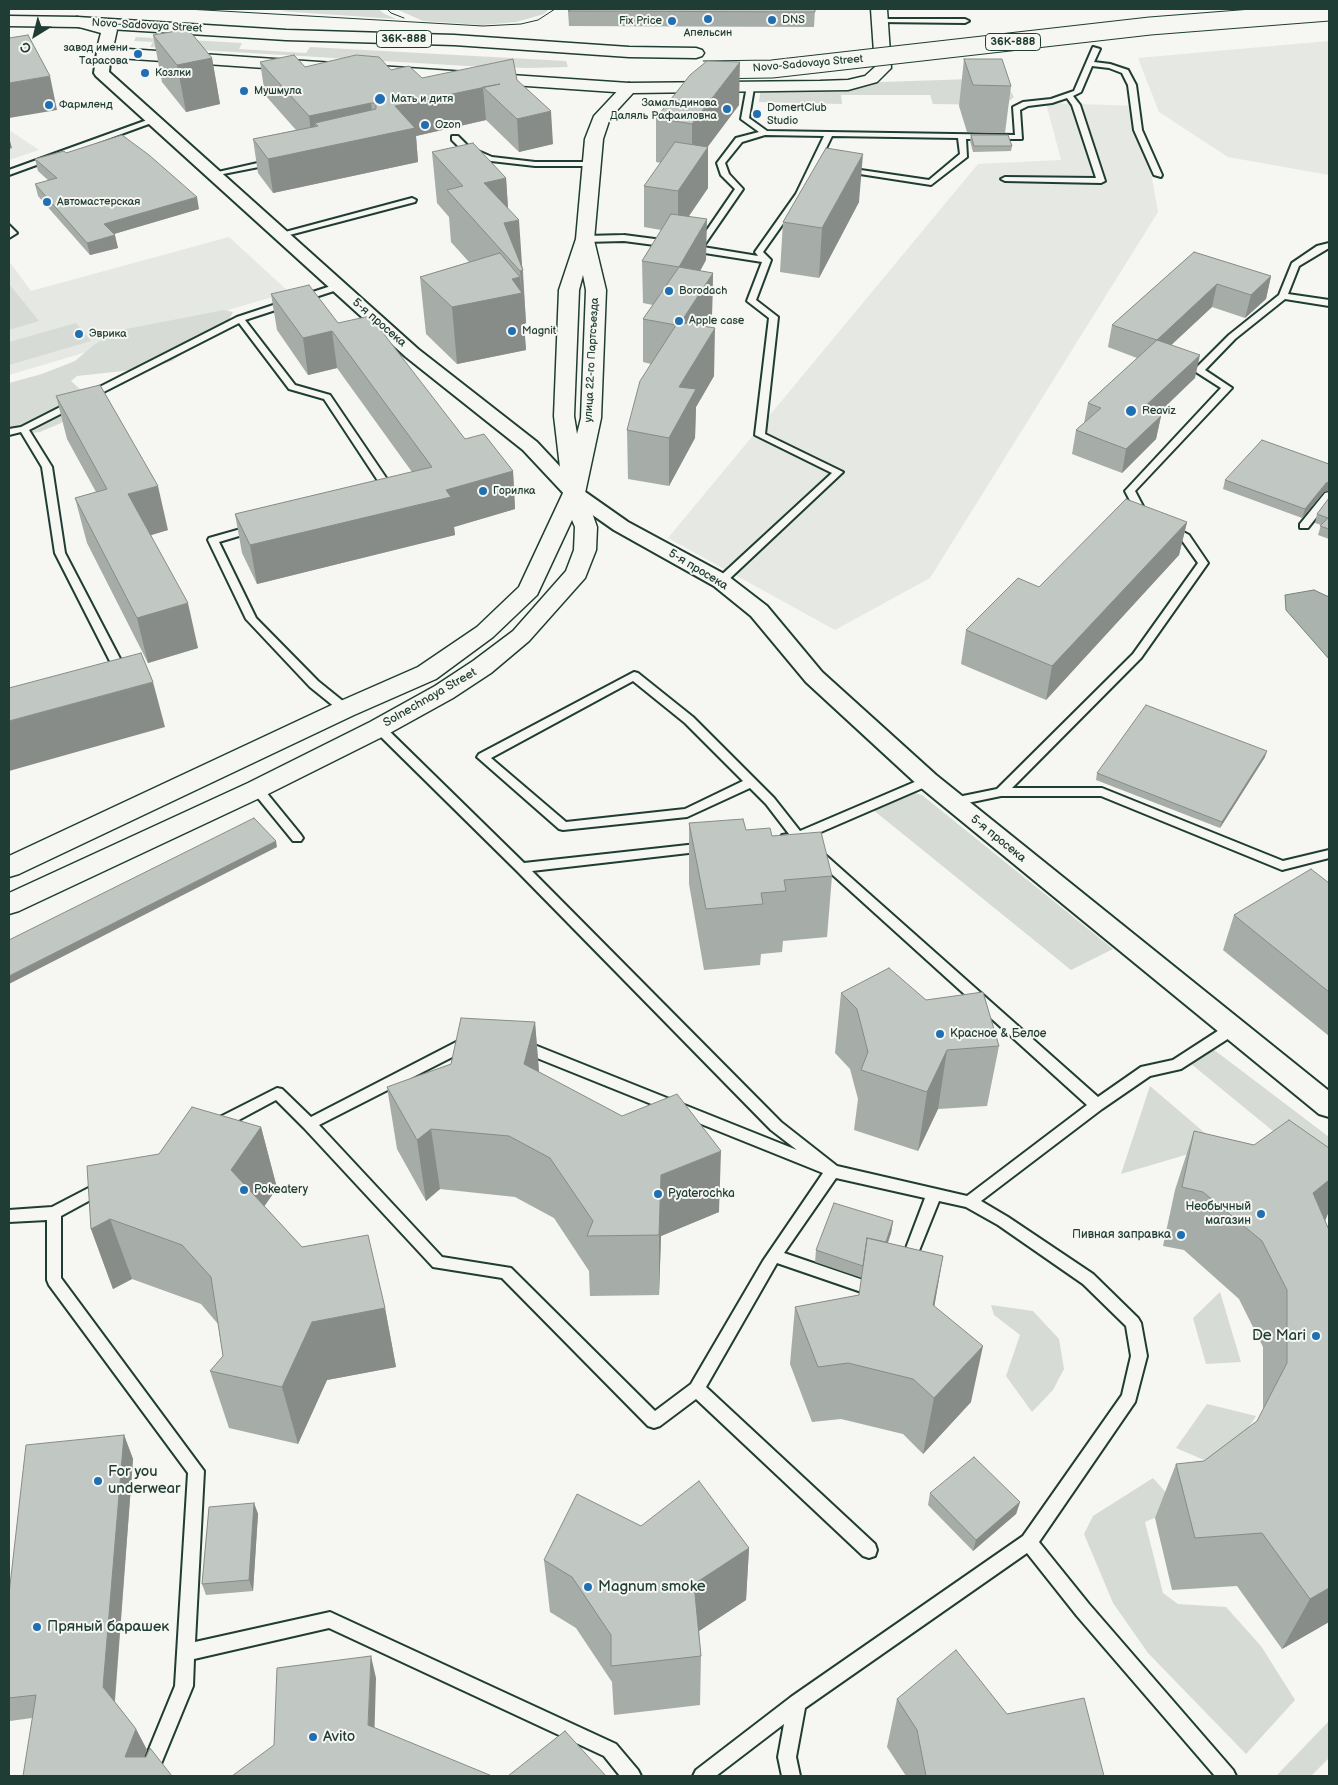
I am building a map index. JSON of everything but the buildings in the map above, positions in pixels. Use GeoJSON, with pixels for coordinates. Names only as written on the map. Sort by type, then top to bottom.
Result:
{"type":"FeatureCollection","features":[{"type":"Feature","properties":{"kind":"main road","name":"Novo-Sadovaya Street"},"geometry":{"type":"LineString","coordinates":[[688,70],[772,69],[1150,26],[1329,12]]}},
{"type":"Feature","properties":{"kind":"main road"},"geometry":{"type":"LineString","coordinates":[[77,22],[109,30],[104,52],[629,88],[750,88],[848,85],[872,79],[883,68],[880,15]]}},
{"type":"Feature","properties":{"kind":"main road","name":"Novo-Sadovaya Street"},"geometry":{"type":"LineString","coordinates":[[9,22],[77,22],[286,35],[454,40],[663,54],[715,53]]}},
{"type":"Feature","properties":{"kind":"main road","name":"36К-888"},"geometry":{"type":"LineString","coordinates":[[912,36],[981,29]]}},
{"type":"Feature","properties":{"kind":"main road","name":"Novo-Sadovaya Street"},"geometry":{"type":"LineString","coordinates":[[286,35],[433,55]]}},
{"type":"Feature","properties":{"kind":"main road","name":"Novo-Sadovaya Street"},"geometry":{"type":"LineString","coordinates":[[863,41],[893,38]]}},
{"type":"Feature","properties":{"kind":"main road","name":"улица 22-го Партсъезда"},"geometry":{"type":"LineString","coordinates":[[574,493],[564,416],[569,290],[585,239],[594,139],[602,116],[629,88]]}},
{"type":"Feature","properties":{"kind":"main road","name":"улица 22-го Партсъезда"},"geometry":{"type":"LineString","coordinates":[[574,493],[590,418],[596,290],[585,239]]}},
{"type":"Feature","properties":{"kind":"main road","name":"Solnechnaya Street"},"geometry":{"type":"LineString","coordinates":[[9,867],[345,709],[427,673],[485,632],[529,590],[574,493]]}},
{"type":"Feature","properties":{"kind":"main road","name":"Solnechnaya Street"},"geometry":{"type":"LineString","coordinates":[[9,904],[257,789],[379,728],[444,692],[482,667],[521,636],[577,572],[584,550],[586,527],[574,493]]}},
{"type":"Feature","properties":{"kind":"street","name":"5-я просека"},"geometry":{"type":"LineString","coordinates":[[104,52],[101,73],[152,122],[213,174],[278,235],[412,353],[530,446],[574,493],[622,526],[722,581],[759,612],[814,677],[928,781],[1329,1106]]}},
{"type":"Feature","properties":{"kind":"lane"},"geometry":{"type":"LineString","coordinates":[[880,15],[964,21]]}},
{"type":"Feature","properties":{"kind":"lane"},"geometry":{"type":"LineString","coordinates":[[698,249],[739,189],[725,175],[721,163],[740,140],[765,133],[1018,137],[1016,109],[1026,104],[1070,96],[1077,92],[1081,87],[1096,49]]}},
{"type":"Feature","properties":{"kind":"lane"},"geometry":{"type":"LineString","coordinates":[[1091,64],[1110,66],[1125,72],[1132,86],[1138,130],[1158,175]]}},
{"type":"Feature","properties":{"kind":"lane"},"geometry":{"type":"LineString","coordinates":[[750,88],[745,120],[765,133]]}},
{"type":"Feature","properties":{"kind":"lane"},"geometry":{"type":"LineString","coordinates":[[1005,179],[1101,181],[1076,105],[1070,96]]}},
{"type":"Feature","properties":{"kind":"lane"},"geometry":{"type":"LineString","coordinates":[[9,173],[152,122]]}},
{"type":"Feature","properties":{"kind":"lane"},"geometry":{"type":"LineString","coordinates":[[767,260],[759,252],[800,194],[830,134]]}},
{"type":"Feature","properties":{"kind":"lane"},"geometry":{"type":"LineString","coordinates":[[844,169],[931,183],[964,155],[962,136]]}},
{"type":"Feature","properties":{"kind":"lane"},"geometry":{"type":"LineString","coordinates":[[455,138],[466,149],[491,159],[535,164],[593,164]]}},
{"type":"Feature","properties":{"kind":"lane"},"geometry":{"type":"LineString","coordinates":[[213,174],[280,160]]}},
{"type":"Feature","properties":{"kind":"lane"},"geometry":{"type":"LineString","coordinates":[[278,235],[412,200]]}},
{"type":"Feature","properties":{"kind":"lane"},"geometry":{"type":"LineString","coordinates":[[9,228],[13,233],[9,235]]}},
{"type":"Feature","properties":{"kind":"lane"},"geometry":{"type":"LineString","coordinates":[[585,239],[624,238],[767,260]]}},
{"type":"Feature","properties":{"kind":"lane"},"geometry":{"type":"LineString","coordinates":[[1000,792],[1137,656],[1203,563],[1185,537],[1141,512],[1130,491],[1227,388],[1199,370],[1232,337],[1283,296],[1295,265],[1320,248],[1329,245]]}},
{"type":"Feature","properties":{"kind":"lane"},"geometry":{"type":"LineString","coordinates":[[722,581],[838,472],[760,435],[774,317],[751,301],[767,260]]}},
{"type":"Feature","properties":{"kind":"lane"},"geometry":{"type":"LineString","coordinates":[[9,432],[24,429],[240,319],[337,287]]}},
{"type":"Feature","properties":{"kind":"lane"},"geometry":{"type":"LineString","coordinates":[[1283,296],[1329,303]]}},
{"type":"Feature","properties":{"kind":"lane"},"geometry":{"type":"LineString","coordinates":[[240,319],[292,387],[327,396],[391,491],[382,494]]}},
{"type":"Feature","properties":{"kind":"lane"},"geometry":{"type":"LineString","coordinates":[[24,429],[47,467],[60,553],[126,681],[116,683]]}},
{"type":"Feature","properties":{"kind":"lane"},"geometry":{"type":"LineString","coordinates":[[1304,526],[1329,495]]}},
{"type":"Feature","properties":{"kind":"lane"},"geometry":{"type":"LineString","coordinates":[[269,524],[213,540],[251,619],[314,684],[345,709]]}},
{"type":"Feature","properties":{"kind":"lane"},"geometry":{"type":"LineString","coordinates":[[751,782],[687,813],[563,826],[483,757],[634,676],[689,720],[751,782],[770,801],[798,837],[1097,1105]]}},
{"type":"Feature","properties":{"kind":"lane"},"geometry":{"type":"LineString","coordinates":[[379,728],[521,868],[776,1126],[833,1171]]}},
{"type":"Feature","properties":{"kind":"lane"},"geometry":{"type":"LineString","coordinates":[[778,839],[798,837],[928,781]]}},
{"type":"Feature","properties":{"kind":"lane"},"geometry":{"type":"LineString","coordinates":[[257,789],[297,838]]}},
{"type":"Feature","properties":{"kind":"lane"},"geometry":{"type":"LineString","coordinates":[[953,802],[1000,792],[1102,792],[1282,866],[1329,854]]}},
{"type":"Feature","properties":{"kind":"lane"},"geometry":{"type":"LineString","coordinates":[[521,868],[718,846]]}},
{"type":"Feature","properties":{"kind":"lane"},"geometry":{"type":"LineString","coordinates":[[969,1202],[1097,1105],[1146,1071],[1176,1065],[1232,1029]]}},
{"type":"Feature","properties":{"kind":"lane"},"geometry":{"type":"LineString","coordinates":[[309,1124],[479,1037]]}},
{"type":"Feature","properties":{"kind":"lane"},"geometry":{"type":"LineString","coordinates":[[512,1042],[833,1171],[969,1202],[1003,1221],[1088,1279],[1133,1323],[1139,1356],[1129,1397],[1096,1448],[1029,1542],[797,1703],[702,1776]]}},
{"type":"Feature","properties":{"kind":"lane"},"geometry":{"type":"LineString","coordinates":[[208,1130],[277,1093],[309,1124],[438,1263],[506,1272],[654,1421],[697,1389],[774,1256],[833,1171]]}},
{"type":"Feature","properties":{"kind":"lane"},"geometry":{"type":"LineString","coordinates":[[9,1216],[54,1213],[114,1181]]}},
{"type":"Feature","properties":{"kind":"lane"},"geometry":{"type":"LineString","coordinates":[[901,1280],[934,1194]]}},
{"type":"Feature","properties":{"kind":"lane"},"geometry":{"type":"LineString","coordinates":[[54,1213],[54,1280],[196,1471],[184,1686],[147,1776]]}},
{"type":"Feature","properties":{"kind":"lane"},"geometry":{"type":"LineString","coordinates":[[774,1256],[881,1293],[892,1293]]}},
{"type":"Feature","properties":{"kind":"lane"},"geometry":{"type":"LineString","coordinates":[[697,1389],[869,1550]]}},
{"type":"Feature","properties":{"kind":"lane"},"geometry":{"type":"LineString","coordinates":[[1029,1542],[1083,1610],[1228,1776]]}},
{"type":"Feature","properties":{"kind":"lane"},"geometry":{"type":"LineString","coordinates":[[185,1653],[330,1620],[610,1750],[632,1776]]}},
{"type":"Feature","properties":{"kind":"lane"},"geometry":{"type":"LineString","coordinates":[[791,1776],[787,1757],[797,1703]]}},
{"type":"Feature","properties":{"kind":"shaded area"},"geometry":{"type":"Polygon","coordinates":[[[300,9],[379,9],[396,19],[279,11],[300,9]]]}},
{"type":"Feature","properties":{"kind":"shaded area"},"geometry":{"type":"Polygon","coordinates":[[[396,9],[549,9],[544,14],[516,22],[482,25],[423,21],[396,9]]]}},
{"type":"Feature","properties":{"kind":"shaded area"},"geometry":{"type":"Polygon","coordinates":[[[136,37],[242,43],[239,49],[306,53],[310,47],[566,61],[568,67],[467,66],[150,47],[153,42],[134,41],[136,37]]]}},
{"type":"Feature","properties":{"kind":"shaded area"},"geometry":{"type":"Polygon","coordinates":[[[1329,41],[1329,175],[1228,157],[1159,112],[1138,58],[1329,41]]]}},
{"type":"Feature","properties":{"kind":"shaded area"},"geometry":{"type":"Polygon","coordinates":[[[1003,78],[1014,97],[1004,105],[933,104],[930,95],[841,95],[842,104],[759,102],[761,86],[1003,78]]]}},
{"type":"Feature","properties":{"kind":"shaded area"},"geometry":{"type":"Polygon","coordinates":[[[1046,103],[1139,106],[1158,212],[930,578],[835,630],[668,538],[978,164],[1061,160],[1046,103]]]}},
{"type":"Feature","properties":{"kind":"shaded area"},"geometry":{"type":"Polygon","coordinates":[[[9,130],[39,150],[9,160],[9,130]]]}},
{"type":"Feature","properties":{"kind":"shaded area","name":"Эврика"},"geometry":{"type":"Polygon","coordinates":[[[229,237],[289,292],[9,375],[9,261],[31,291],[229,237]]]}},
{"type":"Feature","properties":{"kind":"shaded area"},"geometry":{"type":"Polygon","coordinates":[[[9,284],[39,321],[9,330],[9,284]]]}},
{"type":"Feature","properties":{"kind":"shaded area"},"geometry":{"type":"Polygon","coordinates":[[[224,310],[233,312],[227,323],[172,361],[150,368],[77,376],[71,381],[82,391],[75,411],[61,423],[40,432],[9,436],[9,383],[42,374],[75,361],[95,344],[121,330],[224,310]]]}},
{"type":"Feature","properties":{"kind":"shaded area"},"geometry":{"type":"Polygon","coordinates":[[[76,323],[91,341],[9,365],[9,342],[76,323]]]}},
{"type":"Feature","properties":{"kind":"shaded area"},"geometry":{"type":"Polygon","coordinates":[[[1314,590],[1329,597],[1329,659],[1286,610],[1285,595],[1314,590]]]}},
{"type":"Feature","properties":{"kind":"shaded area"},"geometry":{"type":"Polygon","coordinates":[[[901,789],[922,795],[1113,949],[1071,970],[872,809],[901,789]]]}},
{"type":"Feature","properties":{"kind":"shaded area"},"geometry":{"type":"Polygon","coordinates":[[[1209,1046],[1329,1137],[1329,1177],[1190,1063],[1209,1046]]]}},
{"type":"Feature","properties":{"kind":"shaded area"},"geometry":{"type":"Polygon","coordinates":[[[1150,1086],[1219,1145],[1121,1174],[1150,1086]]]}},
{"type":"Feature","properties":{"kind":"shaded area"},"geometry":{"type":"Polygon","coordinates":[[[1220,1292],[1241,1362],[1206,1364],[1193,1318],[1220,1292]]]}},
{"type":"Feature","properties":{"kind":"shaded area"},"geometry":{"type":"Polygon","coordinates":[[[991,1305],[1033,1311],[1059,1339],[1064,1369],[1053,1390],[1032,1412],[1006,1376],[1020,1335],[994,1315],[991,1305]]]}},
{"type":"Feature","properties":{"kind":"shaded area"},"geometry":{"type":"Polygon","coordinates":[[[1207,1404],[1256,1416],[1223,1468],[1176,1448],[1207,1404]]]}},
{"type":"Feature","properties":{"kind":"shaded area"},"geometry":{"type":"Polygon","coordinates":[[[1153,1478],[1179,1507],[1145,1522],[1163,1593],[1178,1604],[1226,1607],[1261,1646],[1295,1700],[1246,1754],[1148,1653],[1113,1603],[1084,1534],[1093,1516],[1153,1478]]]}},
{"type":"Feature","properties":{"kind":"shaded area"},"geometry":{"type":"Polygon","coordinates":[[[1329,1721],[1329,1758],[1311,1776],[1277,1775],[1329,1721]]]}},
{"type":"Feature","properties":{"kind":"tram line"},"geometry":{"type":"LineString","coordinates":[[187,9],[483,26],[521,24],[538,20],[555,9]]}},
{"type":"Feature","properties":{"kind":"tram line"},"geometry":{"type":"LineString","coordinates":[[387,9],[391,13],[404,18]]}},
{"type":"Feature","properties":{"kind":"place","name":"Апельсин"},"geometry":{"type":"Point","coordinates":[708,19]}},
{"type":"Feature","properties":{"kind":"place","name":"DNS"},"geometry":{"type":"Point","coordinates":[772,20]}},
{"type":"Feature","properties":{"kind":"place","name":"Fix Price"},"geometry":{"type":"Point","coordinates":[672,21]}},
{"type":"Feature","properties":{"kind":"place","name":"завод имени Тарасова"},"geometry":{"type":"Point","coordinates":[138,54]}},
{"type":"Feature","properties":{"kind":"place","name":"Козлки"},"geometry":{"type":"Point","coordinates":[145,73]}},
{"type":"Feature","properties":{"kind":"place","name":"Мушмула"},"geometry":{"type":"Point","coordinates":[244,91]}},
{"type":"Feature","properties":{"kind":"place","name":"Мать и дитя"},"geometry":{"type":"Point","coordinates":[380,99]}},
{"type":"Feature","properties":{"kind":"place","name":"Фармленд"},"geometry":{"type":"Point","coordinates":[49,105]}},
{"type":"Feature","properties":{"kind":"place","name":"Замальдинова Даляль Рафаиловна"},"geometry":{"type":"Point","coordinates":[727,109]}},
{"type":"Feature","properties":{"kind":"place","name":"DomertClub Studio"},"geometry":{"type":"Point","coordinates":[757,114]}},
{"type":"Feature","properties":{"kind":"place","name":"Ozon"},"geometry":{"type":"Point","coordinates":[425,125]}},
{"type":"Feature","properties":{"kind":"place","name":"Автомастерская"},"geometry":{"type":"Point","coordinates":[47,202]}},
{"type":"Feature","properties":{"kind":"place","name":"Borodach"},"geometry":{"type":"Point","coordinates":[669,291]}},
{"type":"Feature","properties":{"kind":"place","name":"Apple case"},"geometry":{"type":"Point","coordinates":[679,321]}},
{"type":"Feature","properties":{"kind":"place","name":"Magnit"},"geometry":{"type":"Point","coordinates":[512,331]}},
{"type":"Feature","properties":{"kind":"place","name":"Эврика"},"geometry":{"type":"Point","coordinates":[79,334]}},
{"type":"Feature","properties":{"kind":"place","name":"Reaviz"},"geometry":{"type":"Point","coordinates":[1131,411]}},
{"type":"Feature","properties":{"kind":"place","name":"Горилка"},"geometry":{"type":"Point","coordinates":[483,491]}},
{"type":"Feature","properties":{"kind":"place","name":"Красное & Белое"},"geometry":{"type":"Point","coordinates":[940,1034]}},
{"type":"Feature","properties":{"kind":"place","name":"Pokeatery"},"geometry":{"type":"Point","coordinates":[244,1190]}},
{"type":"Feature","properties":{"kind":"place","name":"Pyaterochka"},"geometry":{"type":"Point","coordinates":[658,1194]}},
{"type":"Feature","properties":{"kind":"place","name":"Необычный магазин"},"geometry":{"type":"Point","coordinates":[1261,1214]}},
{"type":"Feature","properties":{"kind":"place","name":"Пивная заправка"},"geometry":{"type":"Point","coordinates":[1181,1235]}},
{"type":"Feature","properties":{"kind":"place","name":"De Mari"},"geometry":{"type":"Point","coordinates":[1316,1336]}},
{"type":"Feature","properties":{"kind":"place","name":"For you underwear"},"geometry":{"type":"Point","coordinates":[98,1481]}},
{"type":"Feature","properties":{"kind":"place","name":"Magnum smoke"},"geometry":{"type":"Point","coordinates":[588,1587]}},
{"type":"Feature","properties":{"kind":"place","name":"Пряный барашек"},"geometry":{"type":"Point","coordinates":[37,1627]}},
{"type":"Feature","properties":{"kind":"place","name":"Avito"},"geometry":{"type":"Point","coordinates":[313,1737]}}]}
